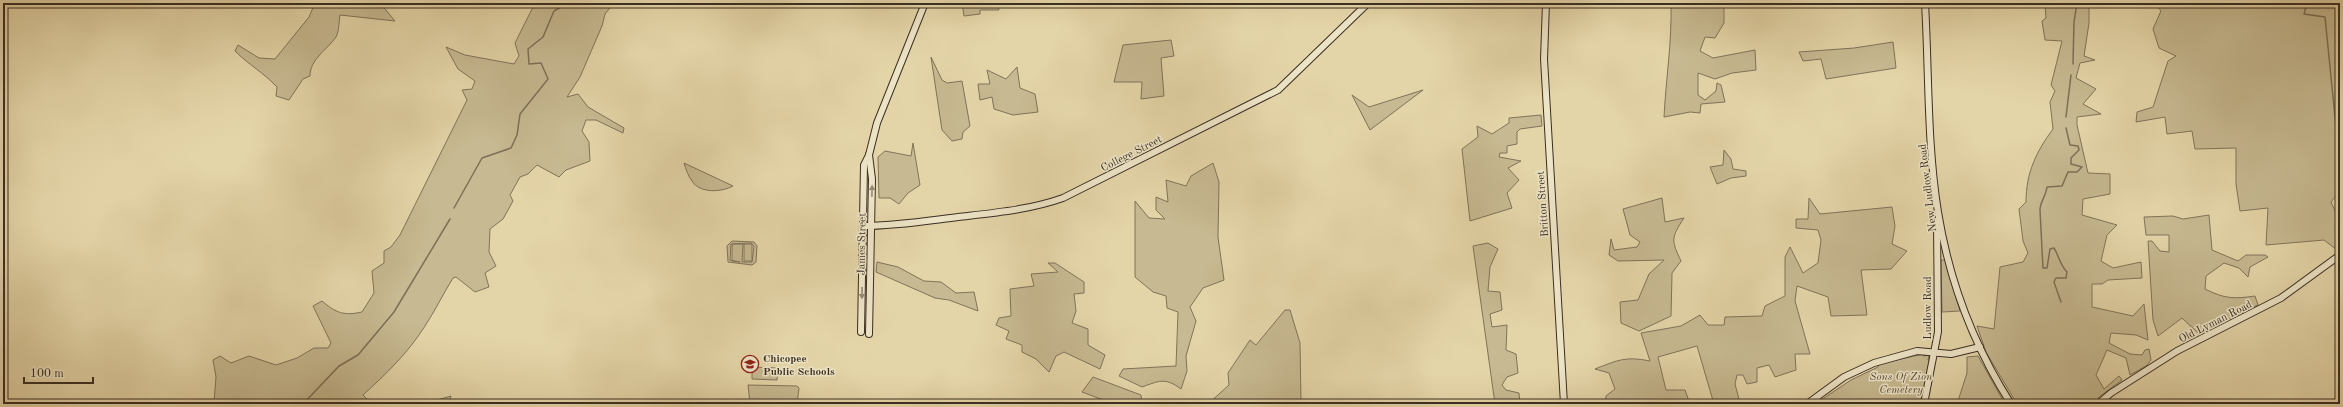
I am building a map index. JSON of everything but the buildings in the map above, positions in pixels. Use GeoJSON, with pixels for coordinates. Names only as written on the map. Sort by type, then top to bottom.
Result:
{"type":"FeatureCollection","features":[{"type":"Feature","properties":{"kind":"street","name":"James Street"},"geometry":{"type":"LineString","coordinates":[[861,332],[864,165],[869,155],[877,123],[925,3]]}},
{"type":"Feature","properties":{"kind":"street","name":"College Street"},"geometry":{"type":"LineString","coordinates":[[863,226],[1012,211],[1034,207],[1063,198],[1278,90],[1368,3]]}},
{"type":"Feature","properties":{"kind":"street","name":"Britton Street"},"geometry":{"type":"LineString","coordinates":[[1546,3],[1545,66],[1564,404]]}},
{"type":"Feature","properties":{"kind":"street","name":"New Ludlow Road"},"geometry":{"type":"LineString","coordinates":[[1925,3],[1932,143],[1938,210],[1950,267],[1964,310],[1980,347],[2011,404]]}},
{"type":"Feature","properties":{"kind":"street","name":"James Street"},"geometry":{"type":"LineString","coordinates":[[869,155],[872,167],[869,334]]}},
{"type":"Feature","properties":{"kind":"street","name":"Ludlow Road"},"geometry":{"type":"LineString","coordinates":[[1924,404],[1938,332],[1936,241],[1938,210]]}},
{"type":"Feature","properties":{"kind":"street","name":"Old Lyman Road"},"geometry":{"type":"LineString","coordinates":[[2098,404],[2111,392],[2182,347],[2281,298],[2340,255]]}},
{"type":"Feature","properties":{"kind":"street"},"geometry":{"type":"LineString","coordinates":[[1808,404],[1844,377],[1874,363],[1917,351],[1928,350],[1935,353],[1951,354],[1980,347]]}},
{"type":"Feature","properties":{"kind":"green space"},"geometry":{"type":"Polygon","coordinates":[[[315,3],[380,3],[395,21],[340,15],[337,35],[316,60],[310,76],[303,79],[289,100],[276,96],[277,87],[235,51],[238,45],[259,58],[275,59],[309,17],[315,3]]]}},
{"type":"Feature","properties":{"kind":"green space"},"geometry":{"type":"Polygon","coordinates":[[[535,3],[614,3],[605,14],[602,26],[580,77],[567,97],[578,94],[588,107],[624,128],[623,133],[596,120],[586,120],[582,131],[589,142],[590,161],[566,170],[559,177],[537,165],[528,174],[520,177],[510,195],[513,201],[503,219],[490,229],[489,252],[496,266],[485,273],[489,287],[475,292],[456,277],[453,278],[418,336],[404,354],[363,395],[372,404],[207,404],[214,402],[216,377],[213,360],[220,356],[231,363],[249,356],[276,365],[297,358],[314,348],[328,348],[331,343],[313,306],[322,301],[336,311],[350,314],[362,312],[374,293],[372,271],[384,263],[384,251],[391,247],[400,235],[467,100],[462,90],[472,89],[475,81],[458,69],[446,47],[465,55],[514,64],[519,56],[515,43],[535,3]]]}},
{"type":"Feature","properties":{"kind":"green space"},"geometry":{"type":"Polygon","coordinates":[[[962,3],[998,3],[999,10],[980,10],[980,14],[964,16],[962,3]]]}},
{"type":"Feature","properties":{"kind":"green space"},"geometry":{"type":"Polygon","coordinates":[[[1671,3],[1726,3],[1724,6],[1724,23],[1715,38],[1705,37],[1700,51],[1713,58],[1755,50],[1756,70],[1732,73],[1715,79],[1698,73],[1698,95],[1705,100],[1716,91],[1717,83],[1721,85],[1725,102],[1701,104],[1700,113],[1690,112],[1664,117],[1670,46],[1671,3]]]}},
{"type":"Feature","properties":{"kind":"green space"},"geometry":{"type":"Polygon","coordinates":[[[2045,3],[2089,3],[2089,23],[2084,56],[2095,60],[2080,63],[2076,78],[2096,89],[2083,104],[2101,114],[2077,117],[2077,125],[2088,173],[2110,174],[2110,194],[2083,199],[2082,215],[2117,225],[2107,235],[2101,261],[2113,268],[2141,262],[2142,278],[2108,280],[2102,284],[2092,284],[2092,307],[2133,316],[2144,304],[2148,340],[2136,335],[2111,333],[2109,343],[2130,354],[2142,355],[2145,350],[2149,349],[2151,360],[2146,366],[2130,375],[2126,358],[2107,350],[2096,375],[2104,389],[2119,376],[2122,380],[2099,397],[2094,404],[2017,404],[1986,352],[1977,326],[1994,329],[2000,267],[2023,262],[2028,253],[2023,241],[2019,209],[2026,202],[2026,191],[2033,163],[2053,129],[2050,102],[2055,91],[2051,85],[2062,41],[2045,40],[2042,21],[2046,18],[2045,3]]]}},
{"type":"Feature","properties":{"kind":"green space"},"geometry":{"type":"Polygon","coordinates":[[[2155,3],[2340,3],[2340,191],[2331,202],[2340,222],[2340,233],[2336,238],[2340,239],[2340,248],[2337,250],[2324,240],[2266,245],[2268,208],[2240,211],[2236,184],[2236,148],[2195,149],[2192,131],[2167,134],[2165,117],[2136,122],[2137,112],[2153,107],[2168,61],[2176,56],[2159,48],[2153,29],[2161,11],[2155,3]]]}},
{"type":"Feature","properties":{"kind":"green space"},"geometry":{"type":"Polygon","coordinates":[[[1171,40],[1174,56],[1161,58],[1164,96],[1141,99],[1142,82],[1114,82],[1123,45],[1171,40]]]}},
{"type":"Feature","properties":{"kind":"green space"},"geometry":{"type":"Polygon","coordinates":[[[1893,42],[1896,68],[1826,79],[1821,59],[1803,61],[1799,52],[1854,48],[1893,42]]]}},
{"type":"Feature","properties":{"kind":"green space"},"geometry":{"type":"Polygon","coordinates":[[[931,57],[942,80],[947,83],[962,81],[970,126],[963,132],[962,139],[952,141],[942,130],[931,57]]]}},
{"type":"Feature","properties":{"kind":"green space"},"geometry":{"type":"Polygon","coordinates":[[[1017,67],[1020,88],[1035,94],[1038,112],[1013,115],[994,109],[992,97],[980,100],[978,84],[990,84],[987,70],[1006,79],[1017,67]]]}},
{"type":"Feature","properties":{"kind":"green space"},"geometry":{"type":"Polygon","coordinates":[[[1423,90],[1370,130],[1352,95],[1369,107],[1423,90]]]}},
{"type":"Feature","properties":{"kind":"green space"},"geometry":{"type":"Polygon","coordinates":[[[1541,115],[1542,126],[1520,129],[1517,132],[1517,144],[1507,146],[1507,153],[1500,153],[1499,157],[1521,161],[1508,168],[1519,180],[1507,193],[1512,208],[1470,221],[1462,149],[1478,137],[1477,126],[1492,134],[1509,123],[1509,118],[1541,115]]]}},
{"type":"Feature","properties":{"kind":"green space"},"geometry":{"type":"Polygon","coordinates":[[[913,143],[920,185],[908,193],[899,204],[890,198],[879,198],[878,157],[885,151],[911,156],[913,143]]]}},
{"type":"Feature","properties":{"kind":"green space"},"geometry":{"type":"Polygon","coordinates":[[[1724,150],[1731,159],[1733,169],[1746,171],[1746,176],[1731,178],[1717,184],[1710,167],[1723,165],[1724,150]]]}},
{"type":"Feature","properties":{"kind":"green space"},"geometry":{"type":"Polygon","coordinates":[[[684,163],[733,186],[723,190],[711,191],[700,188],[691,179],[684,163]]]}},
{"type":"Feature","properties":{"kind":"green space"},"geometry":{"type":"Polygon","coordinates":[[[1213,163],[1219,182],[1218,237],[1224,280],[1203,288],[1190,307],[1196,321],[1186,356],[1187,371],[1181,389],[1171,383],[1162,381],[1142,387],[1119,376],[1123,369],[1176,366],[1178,312],[1167,308],[1166,296],[1153,292],[1135,277],[1135,201],[1149,218],[1165,219],[1156,210],[1156,197],[1168,202],[1166,180],[1186,186],[1191,176],[1213,163]]]}},
{"type":"Feature","properties":{"kind":"green space"},"geometry":{"type":"Polygon","coordinates":[[[1662,198],[1665,222],[1684,218],[1674,239],[1675,248],[1681,261],[1672,273],[1671,316],[1639,331],[1621,323],[1620,302],[1638,300],[1649,274],[1664,260],[1618,261],[1609,255],[1611,239],[1614,250],[1637,247],[1640,242],[1630,235],[1623,209],[1662,198]]]}},
{"type":"Feature","properties":{"kind":"green space"},"geometry":{"type":"Polygon","coordinates":[[[1809,198],[1820,214],[1892,207],[1895,226],[1892,244],[1907,251],[1891,269],[1861,270],[1867,315],[1831,316],[1828,297],[1797,286],[1795,301],[1810,354],[1795,354],[1796,370],[1775,377],[1769,365],[1757,368],[1757,382],[1747,384],[1743,375],[1737,375],[1735,384],[1740,403],[1714,404],[1697,346],[1658,357],[1666,390],[1685,390],[1690,404],[1605,403],[1606,396],[1615,389],[1609,373],[1595,369],[1610,363],[1628,359],[1650,361],[1641,333],[1681,326],[1700,315],[1708,325],[1724,325],[1725,317],[1762,316],[1765,306],[1785,296],[1785,257],[1790,247],[1803,273],[1818,263],[1821,240],[1818,230],[1796,228],[1796,219],[1808,219],[1809,198]]]}},
{"type":"Feature","properties":{"kind":"green space"},"geometry":{"type":"Polygon","coordinates":[[[2209,215],[2212,250],[2238,261],[2246,255],[2265,255],[2268,257],[2250,267],[2248,277],[2239,268],[2224,263],[2206,276],[2205,289],[2218,295],[2230,297],[2241,298],[2255,296],[2258,305],[2198,333],[2182,318],[2158,336],[2153,320],[2148,241],[2152,241],[2160,251],[2169,252],[2169,235],[2146,235],[2144,217],[2173,216],[2183,219],[2209,215]]]}},
{"type":"Feature","properties":{"kind":"green space"},"geometry":{"type":"Polygon","coordinates":[[[732,241],[754,242],[757,246],[756,262],[752,265],[728,262],[727,246],[732,241]],[[751,243],[731,244],[730,260],[732,260],[732,244],[743,244],[742,262],[752,262],[754,246],[751,243]]]}},
{"type":"Feature","properties":{"kind":"green space"},"geometry":{"type":"Polygon","coordinates":[[[1488,243],[1498,249],[1490,267],[1488,291],[1500,292],[1502,310],[1490,314],[1492,327],[1507,325],[1506,350],[1516,354],[1518,373],[1507,377],[1502,385],[1506,390],[1519,393],[1520,404],[1495,404],[1473,246],[1488,243]]]}},
{"type":"Feature","properties":{"kind":"green space"},"geometry":{"type":"Polygon","coordinates":[[[744,244],[752,244],[752,261],[744,261],[744,244]]]}},
{"type":"Feature","properties":{"kind":"green space"},"geometry":{"type":"Polygon","coordinates":[[[1941,260],[1945,260],[1960,311],[1942,312],[1941,260]]]}},
{"type":"Feature","properties":{"kind":"green space"},"geometry":{"type":"Polygon","coordinates":[[[877,262],[898,267],[924,281],[941,282],[956,293],[974,292],[978,311],[949,300],[935,298],[876,272],[877,262]]]}},
{"type":"Feature","properties":{"kind":"green space"},"geometry":{"type":"Polygon","coordinates":[[[1048,263],[1055,263],[1084,282],[1084,293],[1074,294],[1076,311],[1072,323],[1088,329],[1088,345],[1105,355],[1100,369],[1064,352],[1056,356],[1049,372],[1036,359],[1022,352],[1022,345],[1006,339],[1009,331],[996,325],[999,318],[1011,316],[1010,289],[1034,286],[1031,274],[1058,272],[1048,263]]]}},
{"type":"Feature","properties":{"kind":"green space"},"geometry":{"type":"Polygon","coordinates":[[[1285,310],[1290,310],[1300,343],[1301,404],[1208,404],[1229,385],[1228,373],[1250,340],[1256,345],[1285,310]]]}},
{"type":"Feature","properties":{"kind":"green space","name":"Sons Of Zion Cemetery"},"geometry":{"type":"Polygon","coordinates":[[[1923,354],[1924,356],[1929,355],[1928,360],[1931,360],[1921,404],[1823,404],[1821,400],[1851,380],[1878,367],[1879,364],[1923,354]]]}},
{"type":"Feature","properties":{"kind":"green space"},"geometry":{"type":"Polygon","coordinates":[[[1978,356],[2005,404],[1957,404],[1967,373],[1967,357],[1978,356]]]}},
{"type":"Feature","properties":{"kind":"green space"},"geometry":{"type":"Polygon","coordinates":[[[752,367],[778,368],[777,380],[752,379],[752,367]]]}},
{"type":"Feature","properties":{"kind":"green space"},"geometry":{"type":"Polygon","coordinates":[[[1093,377],[1141,395],[1142,404],[1114,404],[1082,392],[1093,377]]]}},
{"type":"Feature","properties":{"kind":"green space"},"geometry":{"type":"Polygon","coordinates":[[[748,385],[797,386],[799,388],[797,404],[750,404],[748,385]]]}},
{"type":"Feature","properties":{"kind":"green space"},"geometry":{"type":"Polygon","coordinates":[[[451,396],[449,404],[423,404],[451,396]]]}},
{"type":"Feature","properties":{"kind":"waterway"},"geometry":{"type":"LineString","coordinates":[[454,208],[482,158],[511,148],[517,135],[520,114],[548,79],[541,63],[529,64],[528,49],[543,37],[554,11],[568,3]]}},
{"type":"Feature","properties":{"kind":"waterway"},"geometry":{"type":"LineString","coordinates":[[2073,64],[2074,22],[2077,3]]}},
{"type":"Feature","properties":{"kind":"waterway"},"geometry":{"type":"LineString","coordinates":[[2307,3],[2304,14],[2325,17],[2337,137]]}},
{"type":"Feature","properties":{"kind":"waterway"},"geometry":{"type":"LineString","coordinates":[[2066,117],[2071,75]]}},
{"type":"Feature","properties":{"kind":"waterway"},"geometry":{"type":"LineString","coordinates":[[2061,302],[2054,282],[2056,278],[2066,278],[2067,272],[2054,248],[2050,249],[2047,268],[2043,268],[2040,210],[2047,187],[2062,186],[2068,172],[2077,172],[2082,167],[2071,164],[2071,158],[2079,150],[2078,146],[2070,145],[2066,128]]}},
{"type":"Feature","properties":{"kind":"waterway"},"geometry":{"type":"LineString","coordinates":[[303,404],[339,366],[358,355],[394,312],[450,219]]}},
{"type":"Feature","properties":{"kind":"waterway"},"geometry":{"type":"LineString","coordinates":[[260,404],[288,404]]}},
{"type":"Feature","properties":{"kind":"place","name":"Chicopee Public Schools"},"geometry":{"type":"Point","coordinates":[750,364]}}]}
